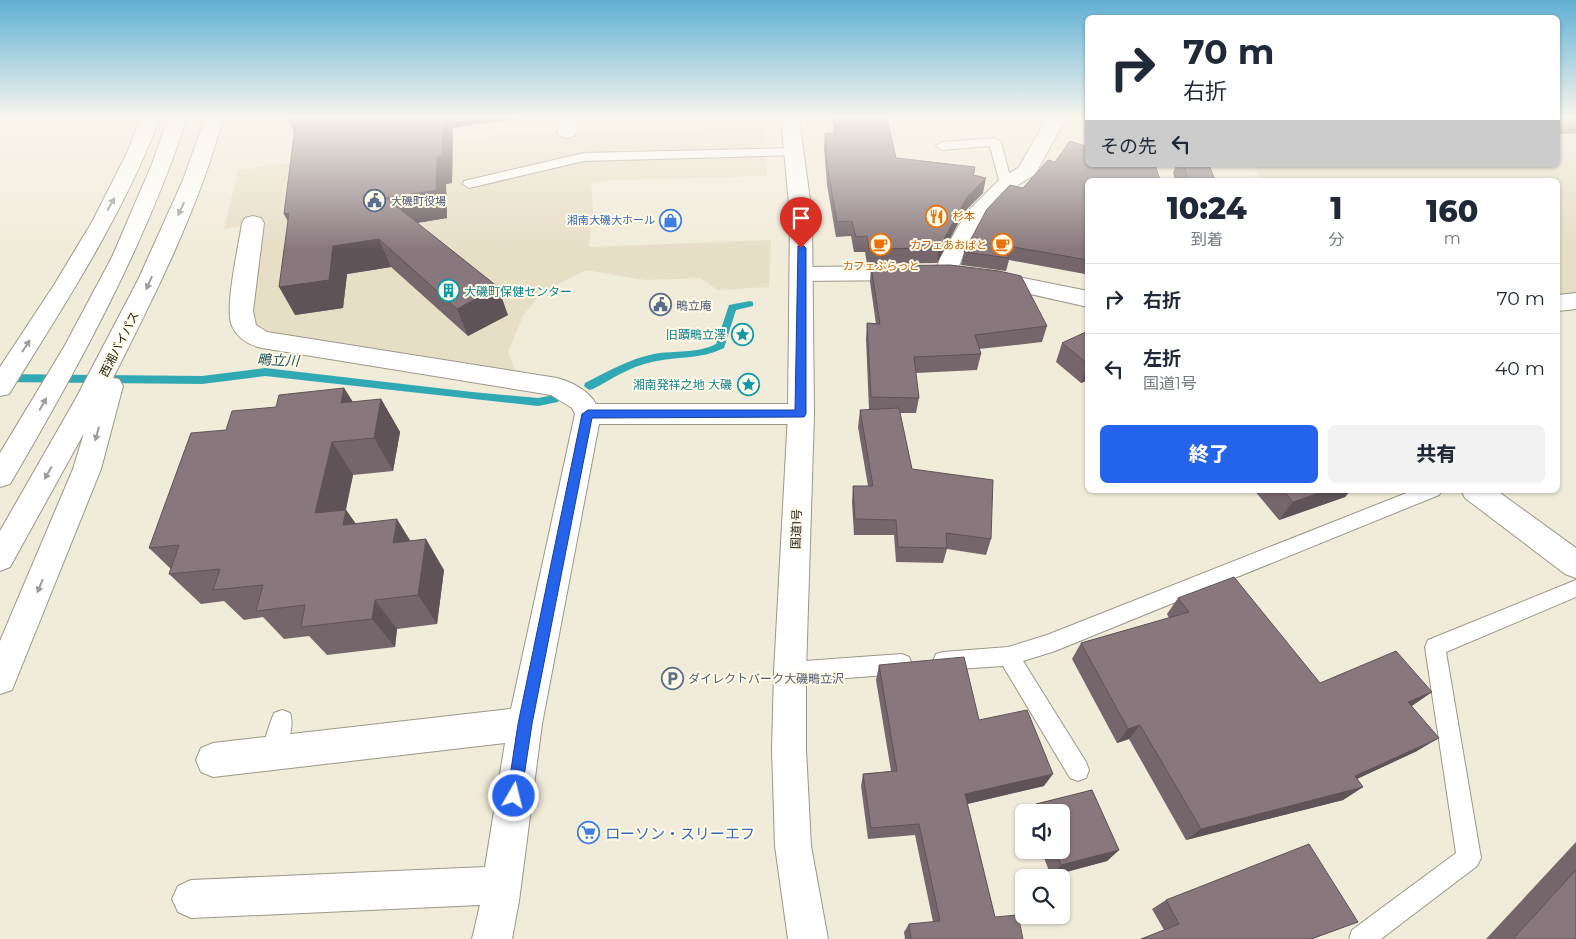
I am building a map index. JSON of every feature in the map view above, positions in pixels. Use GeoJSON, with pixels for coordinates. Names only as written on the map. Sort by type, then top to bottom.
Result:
{"type":"FeatureCollection","features":[{"type":"Feature","properties":{"kind":"main road"},"geometry":{"type":"LineString","coordinates":[[0,387],[88,247],[123,183],[132,162]]}},
{"type":"Feature","properties":{"kind":"main road"},"geometry":{"type":"LineString","coordinates":[[0,476],[74,349],[129,243],[162,162]]}},
{"type":"Feature","properties":{"kind":"main road","name":"西湘バイパス"},"geometry":{"type":"LineString","coordinates":[[0,558],[80,418],[123,336],[196,178],[201,162]]}},
{"type":"Feature","properties":{"kind":"main road","name":"国道1号"},"geometry":{"type":"LineString","coordinates":[[795,162],[801,215],[801,414],[790,672],[789,750],[793,846],[808,939]]}},
{"type":"Feature","properties":{"kind":"main road"},"geometry":{"type":"LineString","coordinates":[[947,272],[951,258],[974,218],[1006,184],[1028,171],[1033,162]]}},
{"type":"Feature","properties":{"kind":"main road"},"geometry":{"type":"LineString","coordinates":[[253,223],[241,310],[243,324],[249,334],[262,340],[557,387],[582,402],[588,414],[525,724],[500,901],[492,939]]}},
{"type":"Feature","properties":{"kind":"main road"},"geometry":{"type":"LineString","coordinates":[[801,274],[947,272],[996,278],[1085,298]]}},
{"type":"Feature","properties":{"kind":"main road"},"geometry":{"type":"LineString","coordinates":[[1560,303],[1576,300]]}},
{"type":"Feature","properties":{"kind":"main road"},"geometry":{"type":"LineString","coordinates":[[0,679],[87,468],[123,336]]}},
{"type":"Feature","properties":{"kind":"main road"},"geometry":{"type":"LineString","coordinates":[[588,414],[801,414]]}},
{"type":"Feature","properties":{"kind":"main road"},"geometry":{"type":"LineString","coordinates":[[1479,493],[1576,565]]}},
{"type":"Feature","properties":{"kind":"main road"},"geometry":{"type":"LineString","coordinates":[[213,760],[525,724]]}},
{"type":"Feature","properties":{"kind":"main road"},"geometry":{"type":"LineString","coordinates":[[191,898],[501,885]]}},
{"type":"Feature","properties":{"kind":"lane"},"geometry":{"type":"LineString","coordinates":[[469,184],[563,162]]}},
{"type":"Feature","properties":{"kind":"lane"},"geometry":{"type":"LineString","coordinates":[[1000,162],[1006,184]]}},
{"type":"Feature","properties":{"kind":"lane"},"geometry":{"type":"LineString","coordinates":[[790,672],[1008,656],[1048,644],[1426,493]]}},
{"type":"Feature","properties":{"kind":"lane"},"geometry":{"type":"LineString","coordinates":[[1361,939],[1469,858],[1435,647],[1576,588]]}},
{"type":"Feature","properties":{"kind":"lane"},"geometry":{"type":"LineString","coordinates":[[1008,656],[1078,770]]}},
{"type":"Feature","properties":{"kind":"lane"},"geometry":{"type":"LineString","coordinates":[[274,754],[282,720]]}},
{"type":"Feature","properties":{"kind":"shaded area"},"geometry":{"type":"Polygon","coordinates":[[[299,162],[766,162],[767,176],[616,180],[591,183],[593,209],[589,247],[771,240],[769,287],[717,290],[701,278],[645,280],[586,270],[541,293],[523,316],[508,352],[519,381],[249,334],[253,225],[224,229],[238,170],[299,162]]]}},
{"type":"Feature","properties":{"kind":"shaded area"},"geometry":{"type":"Polygon","coordinates":[[[1560,162],[1576,162],[1576,300],[1560,302],[1560,178],[1261,178],[1253,167],[1560,167],[1560,162]]]}},
{"type":"Feature","properties":{"kind":"building"},"geometry":{"type":"Polygon","coordinates":[[[291,162],[437,162],[436,190],[386,198],[498,287],[457,309],[379,239],[333,246],[329,280],[279,287],[289,213],[284,214],[291,162]]]}},
{"type":"Feature","properties":{"kind":"building"},"geometry":{"type":"Polygon","coordinates":[[[827,162],[930,162],[975,167],[973,175],[986,178],[967,197],[939,248],[869,249],[867,236],[856,237],[852,221],[837,222],[827,162]]]}},
{"type":"Feature","properties":{"kind":"building"},"geometry":{"type":"Polygon","coordinates":[[[1046,162],[1085,162],[1085,167],[1156,167],[1159,178],[1085,178],[1085,259],[1002,245],[1009,258],[964,252],[987,209],[1010,185],[1023,188],[1046,162]]]}},
{"type":"Feature","properties":{"kind":"building"},"geometry":{"type":"Polygon","coordinates":[[[1185,167],[1210,167],[1214,178],[1187,178],[1185,167]]]}},
{"type":"Feature","properties":{"kind":"building"},"geometry":{"type":"Polygon","coordinates":[[[950,265],[999,271],[1021,276],[1047,326],[975,335],[981,354],[914,357],[919,398],[871,397],[867,323],[880,324],[871,266],[950,265]]]}},
{"type":"Feature","properties":{"kind":"building"},"geometry":{"type":"Polygon","coordinates":[[[1085,332],[1085,362],[1062,343],[1085,332]]]}},
{"type":"Feature","properties":{"kind":"building"},"geometry":{"type":"Polygon","coordinates":[[[344,388],[341,403],[381,399],[374,438],[332,442],[315,513],[346,510],[343,525],[397,519],[393,543],[426,539],[418,595],[375,600],[372,619],[301,627],[305,605],[256,611],[263,585],[213,590],[220,569],[169,574],[179,545],[149,548],[191,433],[226,430],[232,411],[276,407],[279,395],[344,388]]]}},
{"type":"Feature","properties":{"kind":"building"},"geometry":{"type":"Polygon","coordinates":[[[899,408],[912,469],[993,480],[991,539],[946,533],[947,548],[898,547],[896,520],[855,519],[853,486],[873,486],[860,410],[899,408]]]}},
{"type":"Feature","properties":{"kind":"building"},"geometry":{"type":"Polygon","coordinates":[[[1286,493],[1319,493],[1293,502],[1286,493]]]}},
{"type":"Feature","properties":{"kind":"building"},"geometry":{"type":"Polygon","coordinates":[[[1234,577],[1320,683],[1396,651],[1432,692],[1408,702],[1439,738],[1355,776],[1363,787],[1201,829],[1140,725],[1128,729],[1081,643],[1189,612],[1178,598],[1234,577]]]}},
{"type":"Feature","properties":{"kind":"building"},"geometry":{"type":"Polygon","coordinates":[[[964,657],[979,720],[1027,710],[1053,774],[965,794],[995,917],[1015,915],[1015,924],[1020,924],[1023,939],[911,939],[909,924],[940,921],[919,824],[871,828],[863,774],[897,771],[879,665],[964,657]]]}},
{"type":"Feature","properties":{"kind":"building"},"geometry":{"type":"Polygon","coordinates":[[[1092,790],[1119,850],[1061,865],[1059,859],[1070,859],[1070,804],[1036,804],[1092,790]]]}},
{"type":"Feature","properties":{"kind":"building"},"geometry":{"type":"Polygon","coordinates":[[[1309,844],[1358,922],[1311,939],[1141,939],[1179,924],[1166,900],[1309,844]]]}},
{"type":"Feature","properties":{"kind":"building"},"geometry":{"type":"Polygon","coordinates":[[[1576,870],[1576,939],[1513,939],[1576,870]]]}},
{"type":"Feature","properties":{"kind":"waterway"},"geometry":{"type":"LineString","coordinates":[[589,386],[645,360],[704,353],[720,346],[732,307],[750,304]]}},
{"type":"Feature","properties":{"kind":"waterway","name":"鴫立川"},"geometry":{"type":"LineString","coordinates":[[0,378],[202,380],[265,372],[472,396],[538,402],[554,399]]}},
{"type":"Feature","properties":{"kind":"place","name":"大磯町役場"},"geometry":{"type":"Point","coordinates":[375,201]}},
{"type":"Feature","properties":{"kind":"place","name":"杉本"},"geometry":{"type":"Point","coordinates":[937,216]}},
{"type":"Feature","properties":{"kind":"place","name":"湘南大磯大ホール"},"geometry":{"type":"Point","coordinates":[671,220]}},
{"type":"Feature","properties":{"kind":"place","name":"カフェぶらっと"},"geometry":{"type":"Point","coordinates":[881,245]}},
{"type":"Feature","properties":{"kind":"place","name":"カフェあおばと"},"geometry":{"type":"Point","coordinates":[1003,245]}},
{"type":"Feature","properties":{"kind":"place","name":"大磯町保健センター"},"geometry":{"type":"Point","coordinates":[448,291]}},
{"type":"Feature","properties":{"kind":"place","name":"鴫立庵"},"geometry":{"type":"Point","coordinates":[660,305]}},
{"type":"Feature","properties":{"kind":"place","name":"旧蹟鴫立澤"},"geometry":{"type":"Point","coordinates":[742,334]}},
{"type":"Feature","properties":{"kind":"place","name":"湘南発祥之地 大磯"},"geometry":{"type":"Point","coordinates":[748,384]}},
{"type":"Feature","properties":{"kind":"place","name":"ダイレクトバーク大磯鴫立沢"},"geometry":{"type":"Point","coordinates":[672,678]}},
{"type":"Feature","properties":{"kind":"place","name":"ローソン・スリーエフ"},"geometry":{"type":"Point","coordinates":[589,833]}},
{"type":"Feature","properties":{"kind":"route"},"geometry":{"type":"LineString","coordinates":[[514,796],[525,724],[588,414],[801,414],[801,248]]}}]}
